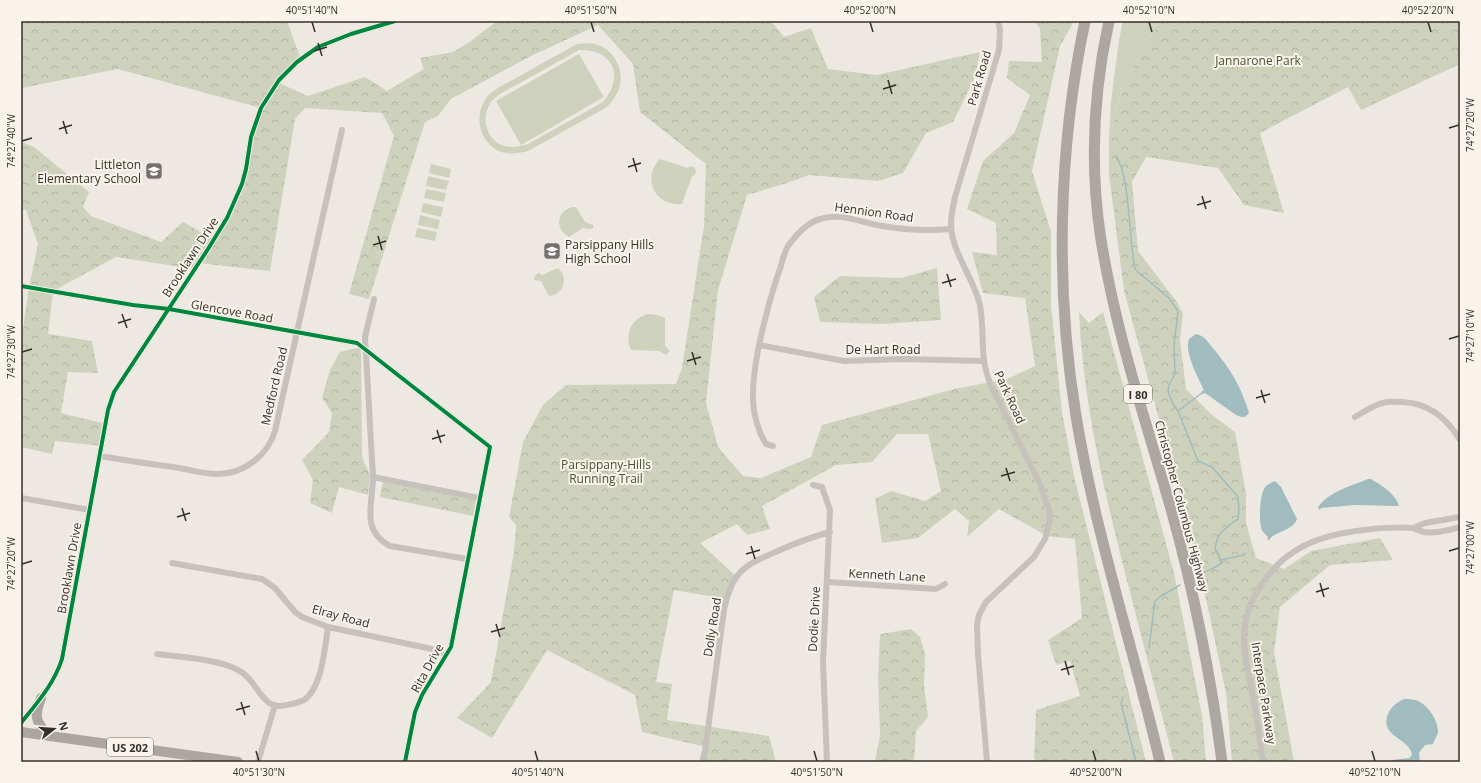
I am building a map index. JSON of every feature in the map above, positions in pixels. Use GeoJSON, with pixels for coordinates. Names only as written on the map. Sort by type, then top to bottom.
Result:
{"type":"FeatureCollection","features":[{"type":"Feature","properties":{"kind":"highway"},"geometry":{"type":"LineString","coordinates":[[1085,21],[1072,100],[1066,156],[1063,228],[1065,313],[1070,370],[1076,416],[1094,504],[1160,762]]}},
{"type":"Feature","properties":{"kind":"highway","name":"Christopher Columbus Highway"},"geometry":{"type":"LineString","coordinates":[[1109,21],[1100,75],[1096,126],[1096,188],[1100,231],[1111,294],[1120,331],[1174,523],[1196,609],[1213,692],[1222,762]]}},
{"type":"Feature","properties":{"kind":"main road"},"geometry":{"type":"LineString","coordinates":[[41,698],[36,711],[37,718],[40,726],[49,736]]}},
{"type":"Feature","properties":{"kind":"main road","name":"US 202"},"geometry":{"type":"LineString","coordinates":[[21,732],[238,762]]}},
{"type":"Feature","properties":{"kind":"street","name":"Brooklawn Drive"},"geometry":{"type":"LineString","coordinates":[[21,723],[55,678],[62,659],[108,410],[114,392],[227,218],[242,184],[251,137],[261,108],[279,80],[297,62],[318,48],[351,34],[395,21]]}},
{"type":"Feature","properties":{"kind":"street","name":"Park Road"},"geometry":{"type":"LineString","coordinates":[[987,762],[977,648],[977,625],[979,615],[986,602],[1034,557],[1045,539],[1050,519],[1049,510],[1041,486],[991,386],[984,361],[982,316],[979,304],[974,287],[955,245],[951,229],[955,197],[999,50],[1000,29],[998,21]]}},
{"type":"Feature","properties":{"kind":"street","name":"Medford Road"},"geometry":{"type":"LineString","coordinates":[[100,456],[213,474],[236,471],[254,462],[271,444],[342,130]]}},
{"type":"Feature","properties":{"kind":"street","name":"Hennion Road"},"geometry":{"type":"LineString","coordinates":[[773,446],[766,444],[757,428],[754,416],[753,387],[759,345],[770,294],[784,253],[795,238],[812,222],[836,216],[881,226],[932,231],[951,229]]}},
{"type":"Feature","properties":{"kind":"street","name":"Glencove Road"},"geometry":{"type":"LineString","coordinates":[[21,286],[133,305],[169,309],[357,343],[365,350]]}},
{"type":"Feature","properties":{"kind":"street"},"geometry":{"type":"LineString","coordinates":[[374,299],[365,337],[373,477],[372,497],[369,513],[370,525],[382,542],[390,546],[467,559]]}},
{"type":"Feature","properties":{"kind":"street","name":"De Hart Road"},"geometry":{"type":"LineString","coordinates":[[759,345],[844,361],[902,359],[984,361]]}},
{"type":"Feature","properties":{"kind":"street","name":"Rita Drive"},"geometry":{"type":"LineString","coordinates":[[365,350],[490,447],[451,647],[422,695],[415,712],[405,762]]}},
{"type":"Feature","properties":{"kind":"street"},"geometry":{"type":"LineString","coordinates":[[1355,417],[1382,403],[1415,403],[1438,414],[1453,428],[1460,440]]}},
{"type":"Feature","properties":{"kind":"street"},"geometry":{"type":"LineString","coordinates":[[373,477],[479,498]]}},
{"type":"Feature","properties":{"kind":"street","name":"Dodie Drive"},"geometry":{"type":"LineString","coordinates":[[813,485],[822,488],[828,500],[830,510],[828,582],[823,662],[827,762]]}},
{"type":"Feature","properties":{"kind":"street"},"geometry":{"type":"LineString","coordinates":[[21,498],[90,510]]}},
{"type":"Feature","properties":{"kind":"street","name":"Interpace Parkway"},"geometry":{"type":"LineString","coordinates":[[1263,762],[1261,741],[1246,663],[1244,640],[1251,604],[1266,578],[1281,560],[1291,552],[1318,539],[1364,530],[1413,528],[1425,523],[1460,517]]}},
{"type":"Feature","properties":{"kind":"street","name":"Interpace Parkway"},"geometry":{"type":"LineString","coordinates":[[1413,528],[1425,532],[1437,532],[1460,527]]}},
{"type":"Feature","properties":{"kind":"street","name":"Dolly Road"},"geometry":{"type":"LineString","coordinates":[[702,762],[706,750],[724,610],[728,594],[736,578],[750,563],[800,541],[830,532]]}},
{"type":"Feature","properties":{"kind":"street","name":"Elray Road"},"geometry":{"type":"LineString","coordinates":[[172,563],[262,579],[275,588],[290,606],[302,617],[328,627],[438,650],[446,655]]}},
{"type":"Feature","properties":{"kind":"street","name":"Kenneth Lane"},"geometry":{"type":"LineString","coordinates":[[828,582],[936,589],[945,584]]}},
{"type":"Feature","properties":{"kind":"street"},"geometry":{"type":"LineString","coordinates":[[157,654],[229,666],[247,675],[271,704],[275,706],[286,705],[302,701],[311,694],[315,687],[322,661],[328,627]]}},
{"type":"Feature","properties":{"kind":"street"},"geometry":{"type":"LineString","coordinates":[[258,762],[275,706]]}},
{"type":"Feature","properties":{"kind":"green space","name":"Parsippany-Hills Running Trail"},"geometry":{"type":"Polygon","coordinates":[[[21,21],[287,21],[301,60],[279,83],[308,96],[365,77],[387,91],[424,69],[420,58],[453,52],[468,43],[497,21],[771,21],[784,37],[811,28],[828,69],[877,75],[980,52],[975,77],[953,122],[926,133],[903,173],[878,181],[809,175],[747,195],[718,290],[706,403],[718,447],[743,476],[761,478],[811,457],[822,425],[954,389],[1007,379],[1035,366],[1025,298],[983,293],[972,252],[997,255],[996,223],[967,209],[983,161],[1014,133],[1030,95],[1007,78],[1009,61],[1042,62],[1040,29],[1035,21],[1073,21],[1060,46],[1032,171],[1051,232],[1051,305],[1062,412],[1074,476],[1146,762],[1036,762],[1034,758],[1036,710],[1080,696],[1070,661],[1056,665],[1048,640],[1082,618],[1075,539],[1047,536],[999,509],[967,537],[969,521],[955,509],[918,538],[882,543],[875,499],[891,491],[925,501],[941,491],[928,434],[897,434],[872,462],[836,465],[762,506],[770,529],[747,535],[737,524],[700,543],[737,577],[726,599],[674,590],[656,682],[672,684],[667,720],[769,736],[776,762],[703,762],[706,747],[642,732],[635,695],[547,650],[492,738],[457,718],[491,682],[514,552],[516,525],[509,517],[523,442],[543,405],[566,385],[676,384],[682,368],[704,226],[706,164],[640,112],[633,64],[598,25],[531,56],[451,99],[438,116],[425,122],[369,299],[349,294],[394,136],[382,113],[305,108],[295,119],[270,271],[198,263],[194,269],[116,257],[53,291],[48,334],[92,341],[98,373],[68,372],[61,413],[106,424],[102,446],[55,441],[52,454],[21,447],[21,343],[29,287],[38,244],[26,210],[21,209],[21,142],[34,147],[89,192],[83,207],[91,216],[161,242],[183,222],[213,239],[238,196],[261,108],[118,69],[21,88],[21,21]]]}},
{"type":"Feature","properties":{"kind":"green space"},"geometry":{"type":"Polygon","coordinates":[[[1123,21],[1159,21],[1122,88],[1109,140],[1111,101],[1123,21]]]}},
{"type":"Feature","properties":{"kind":"green space","name":"Jannarone Park"},"geometry":{"type":"Polygon","coordinates":[[[1159,21],[1460,21],[1460,64],[1361,110],[1348,87],[1260,133],[1284,213],[1244,205],[1218,168],[1146,157],[1132,182],[1138,251],[1177,302],[1183,314],[1180,340],[1186,389],[1211,414],[1235,432],[1246,494],[1246,523],[1256,558],[1284,569],[1311,551],[1380,538],[1393,560],[1330,565],[1280,607],[1274,652],[1294,762],[1232,762],[1226,693],[1199,566],[1124,291],[1109,174],[1109,140],[1122,88],[1159,21]]]}},
{"type":"Feature","properties":{"kind":"green space"},"geometry":{"type":"Polygon","coordinates":[[[591,43],[603,47],[615,58],[618,63],[621,80],[615,97],[607,107],[530,150],[509,154],[494,149],[482,134],[480,128],[481,109],[487,97],[497,88],[577,44],[591,43]],[[579,50],[506,90],[494,99],[488,107],[486,116],[486,126],[493,139],[501,145],[509,147],[528,144],[603,102],[610,92],[614,74],[612,66],[607,59],[600,54],[591,51],[579,50]]]}},
{"type":"Feature","properties":{"kind":"green space"},"geometry":{"type":"Polygon","coordinates":[[[579,54],[604,97],[521,145],[496,101],[579,54]]]}},
{"type":"Feature","properties":{"kind":"green space"},"geometry":{"type":"Polygon","coordinates":[[[660,159],[688,168],[690,166],[694,167],[696,171],[695,175],[692,176],[682,204],[673,204],[664,201],[654,190],[651,182],[652,174],[654,167],[660,159]]]}},
{"type":"Feature","properties":{"kind":"green space"},"geometry":{"type":"Polygon","coordinates":[[[431,164],[451,169],[449,178],[429,173],[431,164]]]}},
{"type":"Feature","properties":{"kind":"green space"},"geometry":{"type":"Polygon","coordinates":[[[428,176],[449,181],[446,190],[426,186],[428,176]]]}},
{"type":"Feature","properties":{"kind":"green space"},"geometry":{"type":"Polygon","coordinates":[[[426,189],[446,193],[444,202],[424,198],[426,189]]]}},
{"type":"Feature","properties":{"kind":"green space"},"geometry":{"type":"Polygon","coordinates":[[[423,203],[443,207],[441,217],[421,212],[423,203]]]}},
{"type":"Feature","properties":{"kind":"green space"},"geometry":{"type":"Polygon","coordinates":[[[572,207],[576,207],[585,222],[593,225],[593,228],[583,228],[569,237],[561,230],[559,220],[563,212],[572,207]]]}},
{"type":"Feature","properties":{"kind":"green space"},"geometry":{"type":"Polygon","coordinates":[[[420,215],[440,220],[438,229],[418,225],[420,215]]]}},
{"type":"Feature","properties":{"kind":"green space"},"geometry":{"type":"Polygon","coordinates":[[[417,228],[437,232],[435,241],[415,237],[417,228]]]}},
{"type":"Feature","properties":{"kind":"green space"},"geometry":{"type":"Polygon","coordinates":[[[558,268],[563,276],[563,285],[558,293],[549,296],[541,281],[534,280],[535,275],[539,273],[542,275],[558,268]]]}},
{"type":"Feature","properties":{"kind":"green space"},"geometry":{"type":"Polygon","coordinates":[[[937,268],[941,320],[882,324],[820,322],[814,297],[840,276],[901,278],[937,268]]]}},
{"type":"Feature","properties":{"kind":"green space"},"geometry":{"type":"Polygon","coordinates":[[[1079,312],[1089,323],[1103,312],[1174,573],[1202,715],[1206,762],[1174,762],[1126,577],[1096,446],[1085,380],[1079,312]]]}},
{"type":"Feature","properties":{"kind":"green space"},"geometry":{"type":"Polygon","coordinates":[[[648,314],[665,318],[665,346],[670,351],[666,355],[659,351],[631,350],[628,339],[630,328],[637,319],[648,314]]]}},
{"type":"Feature","properties":{"kind":"green space"},"geometry":{"type":"Polygon","coordinates":[[[361,347],[362,457],[370,475],[368,495],[339,487],[332,513],[310,503],[313,480],[302,460],[329,432],[332,413],[322,398],[330,370],[340,352],[361,347]]]}},
{"type":"Feature","properties":{"kind":"green space"},"geometry":{"type":"Polygon","coordinates":[[[383,482],[476,500],[473,516],[380,497],[383,482]]]}},
{"type":"Feature","properties":{"kind":"green space"},"geometry":{"type":"Polygon","coordinates":[[[911,629],[920,637],[925,654],[924,685],[928,717],[916,731],[914,762],[875,762],[880,735],[878,678],[880,634],[911,629]]]}},
{"type":"Feature","properties":{"kind":"water"},"geometry":{"type":"Polygon","coordinates":[[[1196,334],[1204,337],[1224,362],[1234,378],[1249,413],[1245,417],[1236,415],[1205,393],[1202,394],[1201,392],[1204,390],[1192,364],[1188,351],[1189,339],[1196,334]]]}},
{"type":"Feature","properties":{"kind":"water"},"geometry":{"type":"Polygon","coordinates":[[[1371,479],[1388,490],[1395,498],[1399,506],[1355,505],[1321,508],[1320,510],[1318,508],[1326,498],[1347,487],[1371,479]]]}},
{"type":"Feature","properties":{"kind":"water"},"geometry":{"type":"Polygon","coordinates":[[[1275,481],[1281,487],[1297,519],[1288,529],[1275,535],[1269,540],[1261,529],[1260,506],[1264,489],[1275,481]]]}},
{"type":"Feature","properties":{"kind":"water"},"geometry":{"type":"Polygon","coordinates":[[[1404,699],[1416,700],[1423,704],[1433,715],[1437,724],[1437,736],[1433,744],[1425,745],[1419,753],[1420,762],[1392,762],[1392,760],[1410,758],[1412,754],[1406,744],[1388,729],[1386,724],[1388,714],[1392,708],[1404,699]]]}},
{"type":"Feature","properties":{"kind":"waterway"},"geometry":{"type":"LineString","coordinates":[[1116,157],[1121,166],[1127,193],[1135,269],[1169,298],[1178,311],[1174,346],[1175,374],[1169,385],[1168,391],[1172,402],[1178,411],[1198,461],[1212,467],[1238,497],[1238,519],[1222,531],[1216,543],[1215,549],[1219,555],[1221,563],[1198,575]]}},
{"type":"Feature","properties":{"kind":"waterway"},"geometry":{"type":"LineString","coordinates":[[1178,411],[1202,393]]}},
{"type":"Feature","properties":{"kind":"waterway"},"geometry":{"type":"LineString","coordinates":[[1221,560],[1244,555],[1245,553]]}},
{"type":"Feature","properties":{"kind":"waterway"},"geometry":{"type":"LineString","coordinates":[[1149,648],[1155,601],[1180,585]]}},
{"type":"Feature","properties":{"kind":"waterway"},"geometry":{"type":"LineString","coordinates":[[1123,697],[1121,703],[1136,762]]}},
{"type":"Feature","properties":{"kind":"cycle path"},"geometry":{"type":"LineString","coordinates":[[21,723],[50,685],[62,659],[108,410],[114,392],[227,218],[242,184],[251,137],[261,108],[279,80],[297,62],[318,47],[351,34],[395,21]]}},
{"type":"Feature","properties":{"kind":"cycle path"},"geometry":{"type":"LineString","coordinates":[[21,286],[133,305],[169,309],[357,343],[490,447],[451,647],[422,695],[415,712],[405,762]]}},
{"type":"Feature","properties":{"kind":"place","name":"Littleton Elementary School"},"geometry":{"type":"Point","coordinates":[154,171]}},
{"type":"Feature","properties":{"kind":"place","name":"Parsippany Hills High School"},"geometry":{"type":"Point","coordinates":[552,251]}}]}
